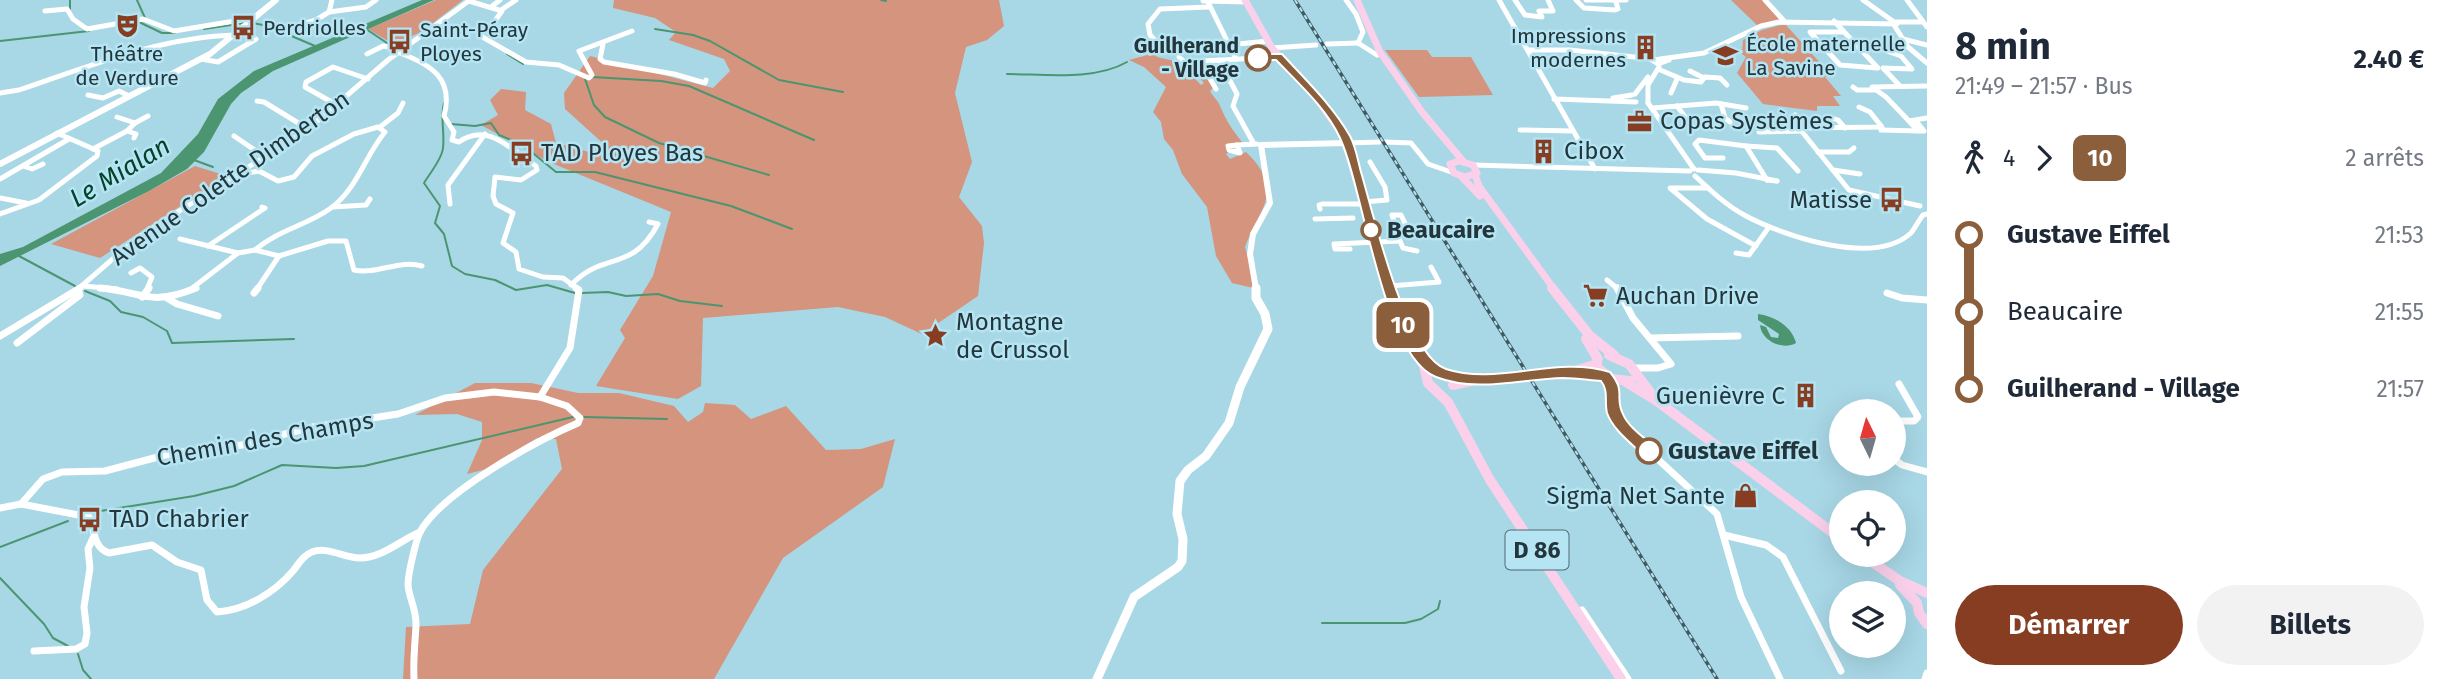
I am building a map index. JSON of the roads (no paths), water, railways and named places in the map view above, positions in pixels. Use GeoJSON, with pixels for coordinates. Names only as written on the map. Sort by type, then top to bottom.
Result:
{"type":"FeatureCollection","features":[{"type":"Feature","properties":{"kind":"main road"},"geometry":{"type":"LineString","coordinates":[[1355,0],[1377,55],[1449,153],[1454,169],[1475,189],[1607,377]]}},
{"type":"Feature","properties":{"kind":"main road"},"geometry":{"type":"LineString","coordinates":[[1355,0],[1380,52],[1422,111],[1463,161],[1475,171],[1479,186],[1551,286],[1594,341],[1614,355],[1624,358],[1657,401]]}},
{"type":"Feature","properties":{"kind":"main road","name":"D 86"},"geometry":{"type":"LineString","coordinates":[[1245,1],[1270,45],[1315,96],[1348,143],[1403,325],[1419,355],[1444,380],[1458,418],[1490,480],[1621,679]]}},
{"type":"Feature","properties":{"kind":"main road"},"geometry":{"type":"LineString","coordinates":[[1454,169],[1463,161]]}},
{"type":"Feature","properties":{"kind":"main road"},"geometry":{"type":"LineString","coordinates":[[1454,169],[1475,171]]}},
{"type":"Feature","properties":{"kind":"main road"},"geometry":{"type":"LineString","coordinates":[[1564,373],[1614,355]]}},
{"type":"Feature","properties":{"kind":"main road"},"geometry":{"type":"LineString","coordinates":[[1620,384],[1636,372]]}},
{"type":"Feature","properties":{"kind":"main road"},"geometry":{"type":"LineString","coordinates":[[1444,380],[1438,390],[1428,383],[1444,380],[1564,373],[1607,377],[1657,401],[1829,530]]}},
{"type":"Feature","properties":{"kind":"main road","name":"D 86"},"geometry":{"type":"LineString","coordinates":[[1438,390],[1458,418]]}},
{"type":"Feature","properties":{"kind":"main road"},"geometry":{"type":"LineString","coordinates":[[1880,568],[1927,594],[1917,603]]}},
{"type":"Feature","properties":{"kind":"main road"},"geometry":{"type":"LineString","coordinates":[[1880,568],[1917,603],[1919,613],[1927,624]]}},
{"type":"Feature","properties":{"kind":"street"},"geometry":{"type":"LineString","coordinates":[[0,164],[201,59],[236,35],[276,0]]}},
{"type":"Feature","properties":{"kind":"street"},"geometry":{"type":"LineString","coordinates":[[329,12],[332,0]]}},
{"type":"Feature","properties":{"kind":"street"},"geometry":{"type":"LineString","coordinates":[[299,25],[316,20],[329,12],[366,7],[376,0]]}},
{"type":"Feature","properties":{"kind":"street"},"geometry":{"type":"LineString","coordinates":[[469,0],[501,10]]}},
{"type":"Feature","properties":{"kind":"street","name":"Avenue Colette Dimberton"},"geometry":{"type":"LineString","coordinates":[[0,336],[81,288],[137,238],[308,129],[368,79],[396,51],[469,0]]}},
{"type":"Feature","properties":{"kind":"street"},"geometry":{"type":"LineString","coordinates":[[491,7],[500,0]]}},
{"type":"Feature","properties":{"kind":"street"},"geometry":{"type":"LineString","coordinates":[[516,0],[501,10],[492,24],[479,35],[526,62],[551,63],[591,77],[579,51],[632,31]]}},
{"type":"Feature","properties":{"kind":"street"},"geometry":{"type":"LineString","coordinates":[[1346,0],[1356,14],[1363,32],[1358,43]]}},
{"type":"Feature","properties":{"kind":"street"},"geometry":{"type":"LineString","coordinates":[[1499,0],[1595,169]]}},
{"type":"Feature","properties":{"kind":"street"},"geometry":{"type":"LineString","coordinates":[[1516,0],[1525,15],[1544,17],[1539,11],[1553,11],[1548,0]]}},
{"type":"Feature","properties":{"kind":"street"},"geometry":{"type":"LineString","coordinates":[[1576,0],[1584,8],[1615,10],[1618,9],[1616,2]]}},
{"type":"Feature","properties":{"kind":"street"},"geometry":{"type":"LineString","coordinates":[[1586,0],[1626,0]]}},
{"type":"Feature","properties":{"kind":"street"},"geometry":{"type":"LineString","coordinates":[[1765,0],[1785,22]]}},
{"type":"Feature","properties":{"kind":"street"},"geometry":{"type":"LineString","coordinates":[[1863,0],[1887,21]]}},
{"type":"Feature","properties":{"kind":"street"},"geometry":{"type":"LineString","coordinates":[[1907,0],[1927,27]]}},
{"type":"Feature","properties":{"kind":"street"},"geometry":{"type":"LineString","coordinates":[[1150,53],[1163,48],[1150,35],[1147,24],[1155,12],[1207,3],[1245,1]]}},
{"type":"Feature","properties":{"kind":"street"},"geometry":{"type":"LineString","coordinates":[[1207,3],[1236,59]]}},
{"type":"Feature","properties":{"kind":"street"},"geometry":{"type":"LineString","coordinates":[[44,11],[67,9],[73,19],[87,29],[143,19],[161,30],[174,31],[250,21]]}},
{"type":"Feature","properties":{"kind":"street"},"geometry":{"type":"LineString","coordinates":[[1528,50],[1570,50],[1658,63],[1707,54],[1768,24],[1833,21],[1887,21],[1895,24],[1921,22]]}},
{"type":"Feature","properties":{"kind":"street"},"geometry":{"type":"LineString","coordinates":[[1833,21],[1900,86]]}},
{"type":"Feature","properties":{"kind":"street"},"geometry":{"type":"LineString","coordinates":[[1895,24],[1910,50],[1927,63]]}},
{"type":"Feature","properties":{"kind":"street"},"geometry":{"type":"LineString","coordinates":[[1843,32],[1810,32],[1840,65],[1912,69],[1901,57],[1884,50]]}},
{"type":"Feature","properties":{"kind":"street"},"geometry":{"type":"LineString","coordinates":[[0,93],[19,90],[178,40],[208,34],[236,35]]}},
{"type":"Feature","properties":{"kind":"street"},"geometry":{"type":"LineString","coordinates":[[201,59],[221,61],[256,40],[251,37]]}},
{"type":"Feature","properties":{"kind":"street"},"geometry":{"type":"LineString","coordinates":[[1903,39],[1927,45]]}},
{"type":"Feature","properties":{"kind":"street"},"geometry":{"type":"LineString","coordinates":[[604,43],[600,52],[600,59],[604,62],[674,74],[705,83],[706,80]]}},
{"type":"Feature","properties":{"kind":"street"},"geometry":{"type":"LineString","coordinates":[[1327,44],[1358,43]]}},
{"type":"Feature","properties":{"kind":"street"},"geometry":{"type":"LineString","coordinates":[[1358,43],[1377,55]]}},
{"type":"Feature","properties":{"kind":"street"},"geometry":{"type":"LineString","coordinates":[[1228,46],[1316,45]]}},
{"type":"Feature","properties":{"kind":"street"},"geometry":{"type":"LineString","coordinates":[[367,54],[382,46],[425,65],[440,78],[447,94],[444,115],[445,122],[454,132],[452,140],[459,142],[470,134],[485,134],[516,149],[537,170],[522,180],[495,177],[492,184],[496,204],[513,213],[503,243],[516,252],[519,270],[543,277],[563,278],[579,290],[570,348],[540,397]]}},
{"type":"Feature","properties":{"kind":"street"},"geometry":{"type":"LineString","coordinates":[[1179,57],[1209,77],[1216,86],[1232,80]]}},
{"type":"Feature","properties":{"kind":"street"},"geometry":{"type":"LineString","coordinates":[[1184,62],[1220,63],[1236,59],[1279,57]]}},
{"type":"Feature","properties":{"kind":"street"},"geometry":{"type":"LineString","coordinates":[[1209,77],[1214,75],[1214,69],[1220,63]]}},
{"type":"Feature","properties":{"kind":"street"},"geometry":{"type":"LineString","coordinates":[[1097,679],[1121,620],[1134,597],[1178,567],[1182,561],[1183,538],[1177,514],[1180,481],[1188,470],[1206,456],[1229,423],[1244,378],[1268,329],[1267,318],[1256,298],[1255,275],[1250,254],[1254,234],[1270,203],[1261,150],[1233,106],[1237,94],[1232,80],[1220,63]]}},
{"type":"Feature","properties":{"kind":"street"},"geometry":{"type":"LineString","coordinates":[[1658,63],[1677,79],[1698,83],[1704,78]]}},
{"type":"Feature","properties":{"kind":"street"},"geometry":{"type":"LineString","coordinates":[[1633,95],[1658,63]]}},
{"type":"Feature","properties":{"kind":"street"},"geometry":{"type":"LineString","coordinates":[[1648,101],[1648,85],[1658,63]]}},
{"type":"Feature","properties":{"kind":"street"},"geometry":{"type":"LineString","coordinates":[[337,104],[305,87],[306,82],[317,73],[337,67],[368,79]]}},
{"type":"Feature","properties":{"kind":"street"},"geometry":{"type":"LineString","coordinates":[[1690,71],[1704,78],[1720,78],[1727,85]]}},
{"type":"Feature","properties":{"kind":"street"},"geometry":{"type":"LineString","coordinates":[[1671,93],[1677,79]]}},
{"type":"Feature","properties":{"kind":"street"},"geometry":{"type":"LineString","coordinates":[[1874,90],[1874,85],[1927,86]]}},
{"type":"Feature","properties":{"kind":"street"},"geometry":{"type":"LineString","coordinates":[[1853,87],[1857,90],[1874,90],[1887,98],[1924,131],[1881,130]]}},
{"type":"Feature","properties":{"kind":"street"},"geometry":{"type":"LineString","coordinates":[[88,95],[103,98],[119,91],[129,96]]}},
{"type":"Feature","properties":{"kind":"street"},"geometry":{"type":"LineString","coordinates":[[1553,97],[1603,98],[1633,95],[1648,101],[1696,173],[1707,187],[1729,206],[1769,227],[1813,243],[1869,246],[1904,238],[1924,212],[1903,202],[1840,189]]}},
{"type":"Feature","properties":{"kind":"street"},"geometry":{"type":"LineString","coordinates":[[1633,95],[1636,102]]}},
{"type":"Feature","properties":{"kind":"street"},"geometry":{"type":"LineString","coordinates":[[1553,97],[1648,101]]}},
{"type":"Feature","properties":{"kind":"street"},"geometry":{"type":"LineString","coordinates":[[257,102],[264,102],[308,129]]}},
{"type":"Feature","properties":{"kind":"street"},"geometry":{"type":"LineString","coordinates":[[237,175],[259,171],[278,181],[294,177],[312,156],[338,141],[380,127],[398,113],[403,103]]}},
{"type":"Feature","properties":{"kind":"street"},"geometry":{"type":"LineString","coordinates":[[1653,108],[1721,104],[1746,108]]}},
{"type":"Feature","properties":{"kind":"street"},"geometry":{"type":"LineString","coordinates":[[1721,104],[1725,118],[1730,122]]}},
{"type":"Feature","properties":{"kind":"street"},"geometry":{"type":"LineString","coordinates":[[1677,106],[1686,118]]}},
{"type":"Feature","properties":{"kind":"street"},"geometry":{"type":"LineString","coordinates":[[1759,132],[1882,127],[1870,112],[1859,107]]}},
{"type":"Feature","properties":{"kind":"street"},"geometry":{"type":"LineString","coordinates":[[1795,115],[1791,118],[1849,190]]}},
{"type":"Feature","properties":{"kind":"street"},"geometry":{"type":"LineString","coordinates":[[93,149],[148,116]]}},
{"type":"Feature","properties":{"kind":"street"},"geometry":{"type":"LineString","coordinates":[[117,117],[135,123]]}},
{"type":"Feature","properties":{"kind":"street"},"geometry":{"type":"LineString","coordinates":[[1829,117],[1838,120],[1845,128]]}},
{"type":"Feature","properties":{"kind":"street"},"geometry":{"type":"LineString","coordinates":[[1912,121],[1927,118]]}},
{"type":"Feature","properties":{"kind":"street"},"geometry":{"type":"LineString","coordinates":[[255,250],[277,234],[334,206],[351,188],[378,139],[385,132],[380,127]]}},
{"type":"Feature","properties":{"kind":"street"},"geometry":{"type":"LineString","coordinates":[[1520,130],[1573,131]]}},
{"type":"Feature","properties":{"kind":"street"},"geometry":{"type":"LineString","coordinates":[[127,131],[136,134],[134,138]]}},
{"type":"Feature","properties":{"kind":"street"},"geometry":{"type":"LineString","coordinates":[[0,214],[30,202],[97,156],[98,151],[57,132]]}},
{"type":"Feature","properties":{"kind":"street"},"geometry":{"type":"LineString","coordinates":[[450,204],[448,185],[485,134]]}},
{"type":"Feature","properties":{"kind":"street"},"geometry":{"type":"LineString","coordinates":[[233,136],[263,158],[259,171]]}},
{"type":"Feature","properties":{"kind":"street"},"geometry":{"type":"LineString","coordinates":[[0,179],[69,139]]}},
{"type":"Feature","properties":{"kind":"street"},"geometry":{"type":"LineString","coordinates":[[1723,158],[1704,158],[1695,144],[1699,140],[1777,147],[1782,149],[1798,171]]}},
{"type":"Feature","properties":{"kind":"street"},"geometry":{"type":"LineString","coordinates":[[1237,145],[1411,143],[1432,166],[1454,169]]}},
{"type":"Feature","properties":{"kind":"street"},"geometry":{"type":"LineString","coordinates":[[1745,146],[1768,180]]}},
{"type":"Feature","properties":{"kind":"street"},"geometry":{"type":"LineString","coordinates":[[1818,152],[1849,152],[1854,149]]}},
{"type":"Feature","properties":{"kind":"street"},"geometry":{"type":"LineString","coordinates":[[1320,209],[1318,205],[1322,204],[1365,205],[1387,200],[1385,187],[1370,162]]}},
{"type":"Feature","properties":{"kind":"street"},"geometry":{"type":"LineString","coordinates":[[23,166],[32,169],[43,164]]}},
{"type":"Feature","properties":{"kind":"street"},"geometry":{"type":"LineString","coordinates":[[1475,171],[1502,167],[1657,170],[1750,176],[1785,183]]}},
{"type":"Feature","properties":{"kind":"street"},"geometry":{"type":"LineString","coordinates":[[1833,170],[1860,174]]}},
{"type":"Feature","properties":{"kind":"street"},"geometry":{"type":"LineString","coordinates":[[1707,187],[1670,188],[1688,206],[1707,219],[1756,246]]}},
{"type":"Feature","properties":{"kind":"street"},"geometry":{"type":"LineString","coordinates":[[0,198],[30,202],[36,211]]}},
{"type":"Feature","properties":{"kind":"street"},"geometry":{"type":"LineString","coordinates":[[334,206],[366,205],[370,200]]}},
{"type":"Feature","properties":{"kind":"street"},"geometry":{"type":"LineString","coordinates":[[1337,204],[1343,218]]}},
{"type":"Feature","properties":{"kind":"street"},"geometry":{"type":"LineString","coordinates":[[208,246],[265,208],[262,207]]}},
{"type":"Feature","properties":{"kind":"street"},"geometry":{"type":"LineString","coordinates":[[1315,219],[1353,218]]}},
{"type":"Feature","properties":{"kind":"street"},"geometry":{"type":"LineString","coordinates":[[571,285],[579,273],[637,255],[652,240],[658,224],[649,222]]}},
{"type":"Feature","properties":{"kind":"street"},"geometry":{"type":"LineString","coordinates":[[1395,225],[1403,248],[1417,251]]}},
{"type":"Feature","properties":{"kind":"street"},"geometry":{"type":"LineString","coordinates":[[1736,253],[1749,256],[1769,227]]}},
{"type":"Feature","properties":{"kind":"street"},"geometry":{"type":"LineString","coordinates":[[180,239],[238,253],[255,250],[279,256],[296,253],[327,241],[346,241],[354,270],[362,273],[385,272],[413,263],[422,267]]}},
{"type":"Feature","properties":{"kind":"street"},"geometry":{"type":"LineString","coordinates":[[1354,259],[1348,246],[1400,241]]}},
{"type":"Feature","properties":{"kind":"street"},"geometry":{"type":"LineString","coordinates":[[17,343],[64,309],[80,295],[81,288],[116,289],[142,297],[167,299],[195,288],[238,253]]}},
{"type":"Feature","properties":{"kind":"street"},"geometry":{"type":"LineString","coordinates":[[254,293],[279,256]]}},
{"type":"Feature","properties":{"kind":"street"},"geometry":{"type":"LineString","coordinates":[[131,273],[139,267],[152,277],[151,284],[142,297]]}},
{"type":"Feature","properties":{"kind":"street"},"geometry":{"type":"LineString","coordinates":[[1390,286],[1439,282],[1431,267]]}},
{"type":"Feature","properties":{"kind":"street"},"geometry":{"type":"LineString","coordinates":[[1607,280],[1616,286],[1628,310],[1671,364],[1636,372]]}},
{"type":"Feature","properties":{"kind":"street"},"geometry":{"type":"LineString","coordinates":[[1888,293],[1902,298],[1927,300]]}},
{"type":"Feature","properties":{"kind":"street"},"geometry":{"type":"LineString","coordinates":[[167,299],[174,305],[201,308],[218,316]]}},
{"type":"Feature","properties":{"kind":"street"},"geometry":{"type":"LineString","coordinates":[[1650,338],[1738,336]]}},
{"type":"Feature","properties":{"kind":"street"},"geometry":{"type":"LineString","coordinates":[[1620,384],[1614,411],[1622,426],[1713,509],[1724,535],[1738,589],[1780,679]]}},
{"type":"Feature","properties":{"kind":"street"},"geometry":{"type":"LineString","coordinates":[[1899,384],[1918,417],[1914,421],[1906,421]]}},
{"type":"Feature","properties":{"kind":"street","name":"Chemin des Champs"},"geometry":{"type":"LineString","coordinates":[[21,504],[43,479],[62,472],[105,471],[173,453],[229,447],[313,427],[398,414],[445,398],[494,392],[540,397],[550,403],[568,405],[580,418],[578,423],[544,438],[467,487],[445,503],[420,532]]}},
{"type":"Feature","properties":{"kind":"street"},"geometry":{"type":"LineString","coordinates":[[1906,466],[1927,472]]}},
{"type":"Feature","properties":{"kind":"street"},"geometry":{"type":"LineString","coordinates":[[0,508],[21,504],[42,505],[68,516],[89,517],[93,526],[93,538],[88,549],[90,568],[83,607],[88,633],[85,644],[76,649],[34,651]]}},
{"type":"Feature","properties":{"kind":"street"},"geometry":{"type":"LineString","coordinates":[[93,538],[102,551],[109,553],[152,545],[177,562],[201,570],[207,600],[217,612],[229,612],[290,575],[307,554],[314,550],[360,558],[382,553],[420,532]]}},
{"type":"Feature","properties":{"kind":"street"},"geometry":{"type":"LineString","coordinates":[[414,679],[412,653],[416,624],[414,601],[408,585],[420,532]]}},
{"type":"Feature","properties":{"kind":"street"},"geometry":{"type":"LineString","coordinates":[[1724,535],[1766,545],[1783,557],[1841,671]]}},
{"type":"Feature","properties":{"kind":"street"},"geometry":{"type":"LineString","coordinates":[[1582,610],[1629,679]]}},
{"type":"Feature","properties":{"kind":"waterway"},"geometry":{"type":"LineString","coordinates":[[70,0],[70,9]]}},
{"type":"Feature","properties":{"kind":"waterway"},"geometry":{"type":"LineString","coordinates":[[137,0],[145,18]]}},
{"type":"Feature","properties":{"kind":"waterway"},"geometry":{"type":"LineString","coordinates":[[881,0],[886,1]]}},
{"type":"Feature","properties":{"kind":"waterway"},"geometry":{"type":"LineString","coordinates":[[139,22],[162,33],[175,33]]}},
{"type":"Feature","properties":{"kind":"waterway"},"geometry":{"type":"LineString","coordinates":[[204,29],[244,23]]}},
{"type":"Feature","properties":{"kind":"waterway"},"geometry":{"type":"LineString","coordinates":[[253,23],[268,26],[315,46]]}},
{"type":"Feature","properties":{"kind":"waterway"},"geometry":{"type":"LineString","coordinates":[[366,29],[390,45]]}},
{"type":"Feature","properties":{"kind":"waterway"},"geometry":{"type":"LineString","coordinates":[[655,29],[693,35],[710,41],[779,80],[843,92]]}},
{"type":"Feature","properties":{"kind":"waterway"},"geometry":{"type":"LineString","coordinates":[[0,41],[89,31]]}},
{"type":"Feature","properties":{"kind":"waterway"},"geometry":{"type":"LineString","coordinates":[[507,54],[523,64]]}},
{"type":"Feature","properties":{"kind":"waterway"},"geometry":{"type":"LineString","coordinates":[[1007,74],[1084,74],[1100,72],[1127,62]]}},
{"type":"Feature","properties":{"kind":"waterway"},"geometry":{"type":"LineString","coordinates":[[592,77],[661,81],[689,86],[814,140]]}},
{"type":"Feature","properties":{"kind":"waterway"},"geometry":{"type":"LineString","coordinates":[[585,79],[594,105],[605,117],[659,143],[769,175]]}},
{"type":"Feature","properties":{"kind":"waterway"},"geometry":{"type":"LineString","coordinates":[[444,103],[442,152],[424,183],[440,206],[435,223],[444,234],[452,266],[465,274],[495,280],[516,290],[547,285],[575,293]]}},
{"type":"Feature","properties":{"kind":"waterway"},"geometry":{"type":"LineString","coordinates":[[451,124],[475,126],[491,123],[499,135],[523,145],[556,172],[595,172],[731,206],[792,229]]}},
{"type":"Feature","properties":{"kind":"waterway"},"geometry":{"type":"LineString","coordinates":[[194,160],[213,167]]}},
{"type":"Feature","properties":{"kind":"waterway"},"geometry":{"type":"LineString","coordinates":[[19,256],[75,286]]}},
{"type":"Feature","properties":{"kind":"waterway"},"geometry":{"type":"LineString","coordinates":[[85,291],[110,301],[121,312],[143,317],[167,331],[172,343],[294,339]]}},
{"type":"Feature","properties":{"kind":"waterway"},"geometry":{"type":"LineString","coordinates":[[582,293],[608,292],[626,296],[658,294],[680,301],[722,306]]}},
{"type":"Feature","properties":{"kind":"waterway"},"geometry":{"type":"LineString","coordinates":[[88,513],[194,496],[234,486],[282,465],[336,468],[364,466],[573,417]]}},
{"type":"Feature","properties":{"kind":"waterway"},"geometry":{"type":"LineString","coordinates":[[584,417],[667,419]]}},
{"type":"Feature","properties":{"kind":"waterway"},"geometry":{"type":"LineString","coordinates":[[0,547],[68,521]]}},
{"type":"Feature","properties":{"kind":"waterway"},"geometry":{"type":"LineString","coordinates":[[0,578],[44,624],[53,638],[68,646]]}},
{"type":"Feature","properties":{"kind":"waterway"},"geometry":{"type":"LineString","coordinates":[[1322,623],[1405,623],[1421,619],[1438,609],[1440,601]]}},
{"type":"Feature","properties":{"kind":"waterway"},"geometry":{"type":"LineString","coordinates":[[78,654],[83,670],[91,679]]}},
{"type":"Feature","properties":{"kind":"railway"},"geometry":{"type":"LineString","coordinates":[[1295,0],[1717,679]]}},
{"type":"Feature","properties":{"kind":"place","name":"Théâtre de Verdure"},"geometry":{"type":"Point","coordinates":[127,25]}},
{"type":"Feature","properties":{"kind":"place","name":"Perdriolles"},"geometry":{"type":"Point","coordinates":[243,28]}},
{"type":"Feature","properties":{"kind":"place","name":"Saint-Péray Ployes"},"geometry":{"type":"Point","coordinates":[400,42]}},
{"type":"Feature","properties":{"kind":"place","name":"Impressions modernes"},"geometry":{"type":"Point","coordinates":[1646,48]}},
{"type":"Feature","properties":{"kind":"place","name":"École maternelle La Savine"},"geometry":{"type":"Point","coordinates":[1726,56]}},
{"type":"Feature","properties":{"kind":"place","name":"Guilherand - Village"},"geometry":{"type":"Point","coordinates":[1258,58]}},
{"type":"Feature","properties":{"kind":"place","name":"Copas Systèmes"},"geometry":{"type":"Point","coordinates":[1640,121]}},
{"type":"Feature","properties":{"kind":"place","name":"Cibox"},"geometry":{"type":"Point","coordinates":[1544,151]}},
{"type":"Feature","properties":{"kind":"place","name":"TAD Ployes Bas"},"geometry":{"type":"Point","coordinates":[521,153]}},
{"type":"Feature","properties":{"kind":"place","name":"Matisse"},"geometry":{"type":"Point","coordinates":[1892,200]}},
{"type":"Feature","properties":{"kind":"place","name":"Beaucaire"},"geometry":{"type":"Point","coordinates":[1371,230]}},
{"type":"Feature","properties":{"kind":"place","name":"Auchan Drive"},"geometry":{"type":"Point","coordinates":[1596,296]}},
{"type":"Feature","properties":{"kind":"place","name":"Montagne de Crussol"},"geometry":{"type":"Point","coordinates":[936,336]}},
{"type":"Feature","properties":{"kind":"place","name":"Guenièvre C"},"geometry":{"type":"Point","coordinates":[1805,396]}},
{"type":"Feature","properties":{"kind":"place","name":"Gustave Eiffel"},"geometry":{"type":"Point","coordinates":[1649,451]}},
{"type":"Feature","properties":{"kind":"place","name":"Sigma Net Sante"},"geometry":{"type":"Point","coordinates":[1745,496]}},
{"type":"Feature","properties":{"kind":"place","name":"TAD Chabrier"},"geometry":{"type":"Point","coordinates":[89,519]}},
{"type":"Feature","properties":{"kind":"water label","name":"Le Mialan"},"geometry":{"type":"Point","coordinates":[120,172]}}]}
